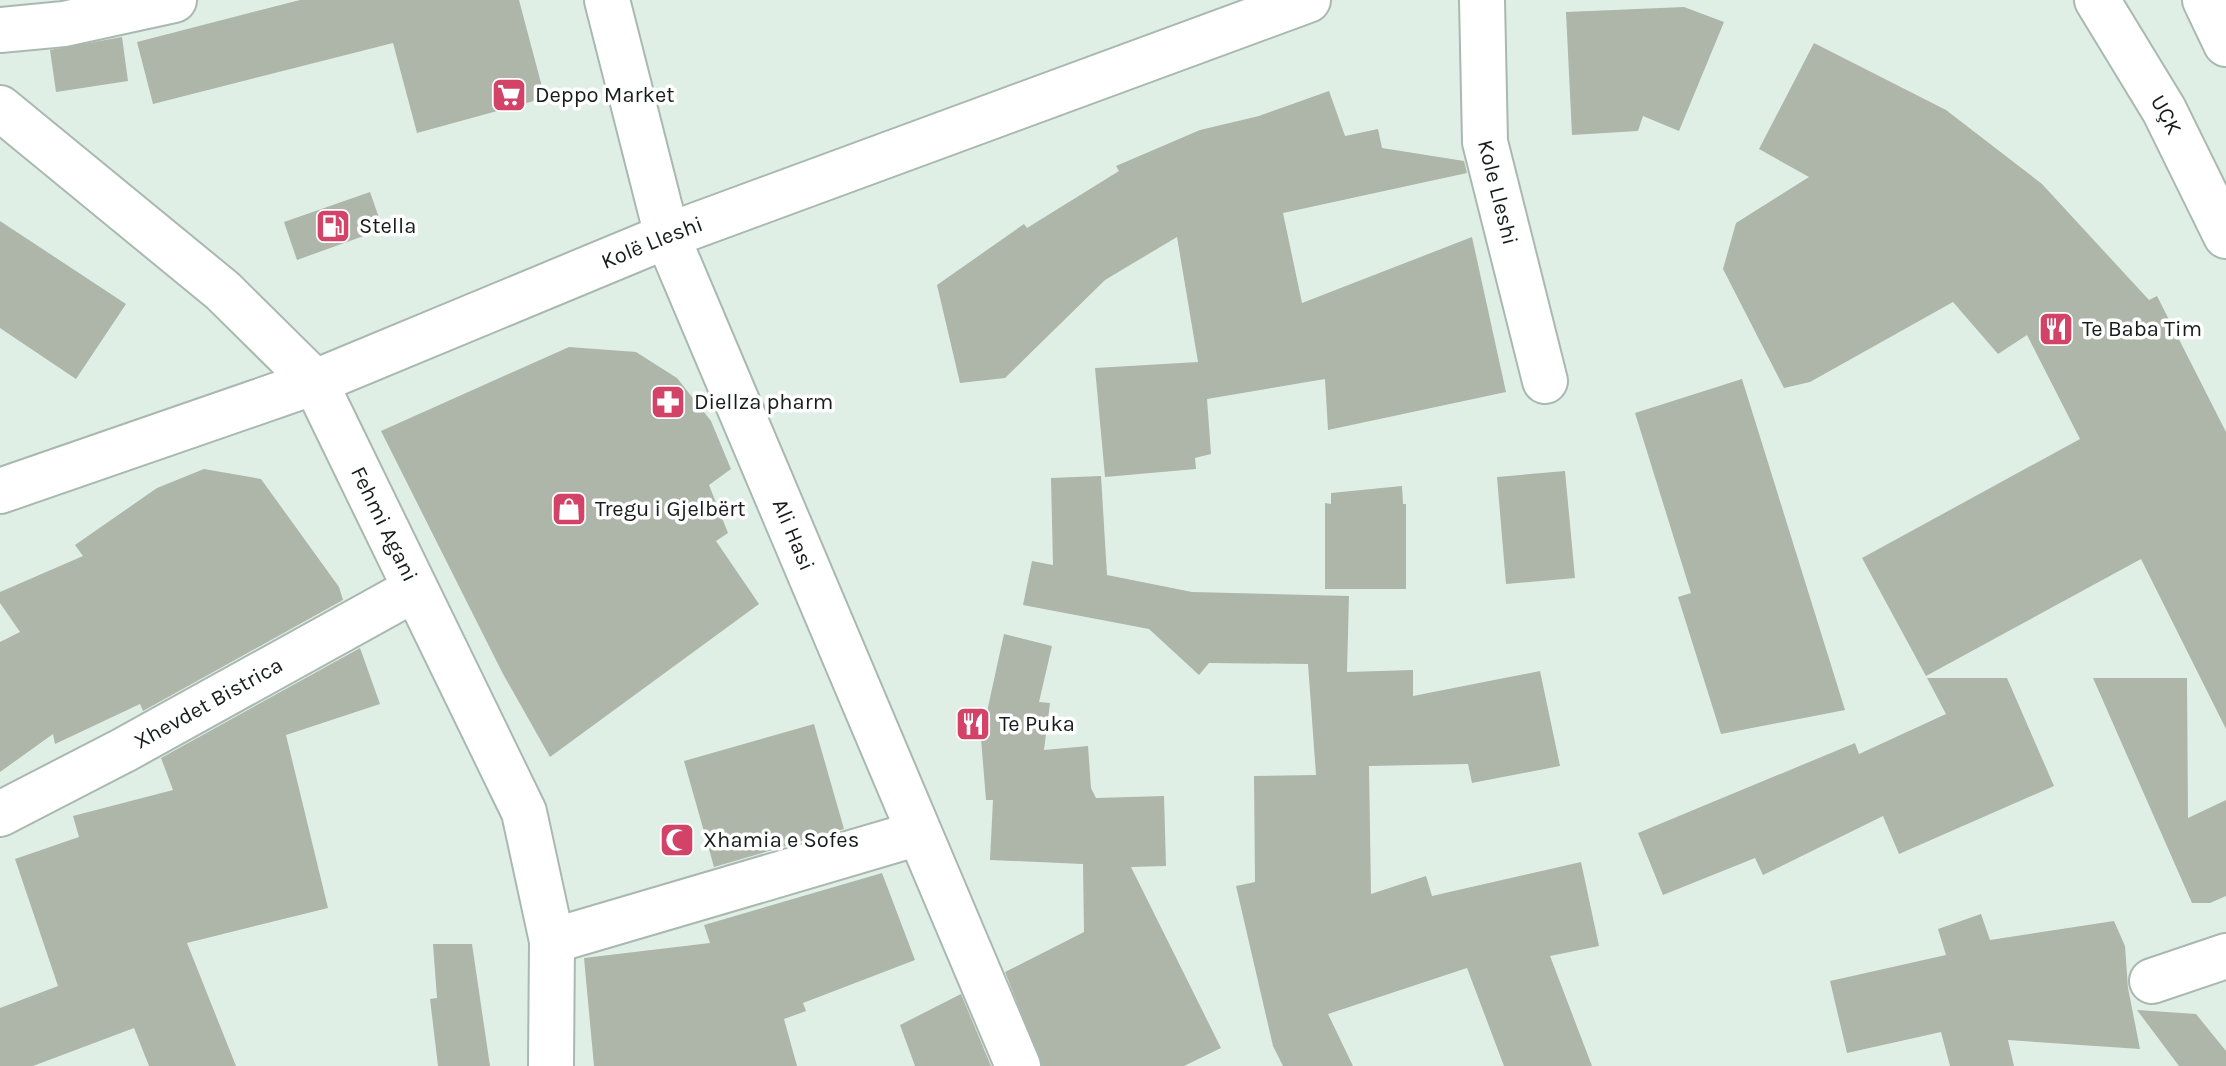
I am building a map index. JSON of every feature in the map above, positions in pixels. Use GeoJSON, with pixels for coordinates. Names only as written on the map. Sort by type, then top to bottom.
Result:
{"type":"FeatureCollection","features":[{"type":"Feature","properties":{"kind":"street"},"geometry":{"type":"LineString","coordinates":[[0,30],[64,24],[174,0]]}},
{"type":"Feature","properties":{"kind":"street","name":"Ali Hasi"},"geometry":{"type":"LineString","coordinates":[[607,0],[667,236],[1018,1066]]}},
{"type":"Feature","properties":{"kind":"street","name":"Kolë Lleshi"},"geometry":{"type":"LineString","coordinates":[[0,491],[315,382],[667,236],[1308,0]]}},
{"type":"Feature","properties":{"kind":"street","name":"Kole Lleshi"},"geometry":{"type":"LineString","coordinates":[[1482,0],[1485,142],[1545,381]]}},
{"type":"Feature","properties":{"kind":"street","name":"UÇK"},"geometry":{"type":"LineString","coordinates":[[2097,0],[2164,110],[2226,236]]}},
{"type":"Feature","properties":{"kind":"street"},"geometry":{"type":"LineString","coordinates":[[2205,0],[2226,44]]}},
{"type":"Feature","properties":{"kind":"street","name":"Fehmi Agani"},"geometry":{"type":"LineString","coordinates":[[0,108],[223,291],[315,382],[524,812],[552,941],[551,1066]]}},
{"type":"Feature","properties":{"kind":"street","name":"Xhevdet Bistrica"},"geometry":{"type":"LineString","coordinates":[[0,814],[124,750],[415,589]]}},
{"type":"Feature","properties":{"kind":"street"},"geometry":{"type":"LineString","coordinates":[[552,941],[919,833]]}},
{"type":"Feature","properties":{"kind":"street"},"geometry":{"type":"LineString","coordinates":[[2152,981],[2226,956]]}},
{"type":"Feature","properties":{"kind":"building"},"geometry":{"type":"Polygon","coordinates":[[[300,0],[519,0],[545,98],[417,133],[393,43],[153,104],[137,42],[300,0]]]}},
{"type":"Feature","properties":{"kind":"building"},"geometry":{"type":"Polygon","coordinates":[[[1684,7],[1724,22],[1679,131],[1643,116],[1638,131],[1572,135],[1566,12],[1684,7]]]}},
{"type":"Feature","properties":{"kind":"building"},"geometry":{"type":"Polygon","coordinates":[[[122,37],[128,81],[56,92],[50,50],[122,37]]]}},
{"type":"Feature","properties":{"kind":"building"},"geometry":{"type":"Polygon","coordinates":[[[1814,43],[1946,110],[2042,184],[2149,300],[2157,296],[2226,432],[2226,729],[2141,559],[1926,676],[1862,558],[2080,439],[2027,335],[1998,354],[1953,302],[1810,382],[1784,388],[1723,269],[1736,223],[1809,177],[1759,149],[1814,43]]]}},
{"type":"Feature","properties":{"kind":"building"},"geometry":{"type":"Polygon","coordinates":[[[1329,91],[1345,136],[1378,129],[1382,148],[1464,161],[1467,173],[1283,213],[1302,303],[1472,237],[1506,392],[1328,430],[1325,379],[1207,399],[1211,454],[1195,458],[1196,469],[1105,477],[1095,368],[1198,362],[1177,237],[1105,280],[1005,378],[960,383],[937,285],[1024,224],[1027,228],[1119,171],[1116,166],[1200,130],[1259,116],[1329,91]]]}},
{"type":"Feature","properties":{"kind":"building","name":"Stella"},"geometry":{"type":"Polygon","coordinates":[[[370,192],[383,229],[297,260],[284,222],[370,192]]]}},
{"type":"Feature","properties":{"kind":"building"},"geometry":{"type":"Polygon","coordinates":[[[0,221],[126,304],[76,379],[0,328],[0,221]]]}},
{"type":"Feature","properties":{"kind":"building","name":"Tregu i Gjelbërt"},"geometry":{"type":"Polygon","coordinates":[[[569,347],[636,352],[677,378],[711,421],[731,469],[709,485],[728,533],[716,541],[759,604],[550,757],[503,674],[381,431],[569,347]]]}},
{"type":"Feature","properties":{"kind":"building"},"geometry":{"type":"Polygon","coordinates":[[[1742,379],[1845,710],[1721,734],[1678,597],[1691,593],[1635,413],[1742,379]]]}},
{"type":"Feature","properties":{"kind":"building"},"geometry":{"type":"Polygon","coordinates":[[[204,469],[261,479],[339,587],[343,600],[143,711],[140,704],[55,744],[53,734],[0,772],[0,642],[20,632],[0,603],[0,592],[83,556],[75,545],[157,488],[204,469]]]}},
{"type":"Feature","properties":{"kind":"building"},"geometry":{"type":"Polygon","coordinates":[[[1565,471],[1575,578],[1506,584],[1497,477],[1565,471]]]}},
{"type":"Feature","properties":{"kind":"building"},"geometry":{"type":"Polygon","coordinates":[[[1101,476],[1107,575],[1192,592],[1349,596],[1347,672],[1413,670],[1413,696],[1540,671],[1560,766],[1472,783],[1468,764],[1369,766],[1371,894],[1426,876],[1432,896],[1581,862],[1599,946],[1550,956],[1592,1066],[1504,1066],[1467,968],[1328,1014],[1353,1066],[1283,1066],[1273,1046],[1236,886],[1255,882],[1254,776],[1316,775],[1308,664],[1209,663],[1199,675],[1149,629],[1023,605],[1032,561],[1053,565],[1051,478],[1101,476]]]}},
{"type":"Feature","properties":{"kind":"building"},"geometry":{"type":"Polygon","coordinates":[[[1402,486],[1403,504],[1406,504],[1406,589],[1325,589],[1325,503],[1331,504],[1331,493],[1402,486]]]}},
{"type":"Feature","properties":{"kind":"building"},"geometry":{"type":"Polygon","coordinates":[[[1004,634],[1052,646],[1039,702],[1050,703],[1044,750],[1088,746],[1091,788],[1096,798],[1164,796],[1166,866],[1131,867],[1221,1048],[1184,1066],[1042,1066],[1005,972],[1084,932],[1083,864],[990,860],[993,800],[986,800],[981,739],[1004,634]]]}},
{"type":"Feature","properties":{"kind":"building"},"geometry":{"type":"Polygon","coordinates":[[[360,648],[380,704],[286,735],[328,908],[187,943],[236,1066],[149,1066],[134,1028],[33,1066],[0,1066],[0,1008],[58,986],[15,859],[79,837],[73,816],[173,790],[161,758],[360,648]]]}},
{"type":"Feature","properties":{"kind":"building"},"geometry":{"type":"Polygon","coordinates":[[[1927,678],[2007,678],[2054,786],[1899,854],[1883,816],[1763,875],[1755,858],[1663,895],[1638,833],[1855,743],[1859,754],[1946,714],[1927,678]]]}},
{"type":"Feature","properties":{"kind":"building"},"geometry":{"type":"Polygon","coordinates":[[[2093,678],[2187,678],[2188,818],[2226,800],[2226,896],[2210,903],[2192,903],[2093,678]]]}},
{"type":"Feature","properties":{"kind":"building","name":"Xhamia e Sofes"},"geometry":{"type":"Polygon","coordinates":[[[814,724],[844,829],[714,867],[684,761],[814,724]]]}},
{"type":"Feature","properties":{"kind":"building"},"geometry":{"type":"Polygon","coordinates":[[[882,873],[915,960],[803,1003],[806,1011],[784,1019],[797,1066],[594,1066],[584,958],[710,943],[704,925],[882,873]]]}},
{"type":"Feature","properties":{"kind":"building"},"geometry":{"type":"Polygon","coordinates":[[[1981,914],[1990,940],[2114,921],[2125,946],[2128,988],[2140,1049],[2008,1040],[2014,1066],[1950,1066],[1941,1032],[1847,1053],[1830,981],[1946,955],[1938,929],[1981,914]]]}},
{"type":"Feature","properties":{"kind":"building"},"geometry":{"type":"Polygon","coordinates":[[[433,944],[472,944],[490,1066],[438,1066],[430,999],[437,998],[433,944]]]}},
{"type":"Feature","properties":{"kind":"building"},"geometry":{"type":"Polygon","coordinates":[[[961,994],[991,1066],[915,1066],[900,1025],[961,994]]]}},
{"type":"Feature","properties":{"kind":"building"},"geometry":{"type":"Polygon","coordinates":[[[2137,1010],[2196,1014],[2226,1051],[2226,1066],[2179,1066],[2137,1010]]]}},
{"type":"Feature","properties":{"kind":"place","name":"Deppo Market"},"geometry":{"type":"Point","coordinates":[509,95]}},
{"type":"Feature","properties":{"kind":"place","name":"Stella"},"geometry":{"type":"Point","coordinates":[333,226]}},
{"type":"Feature","properties":{"kind":"place","name":"Te Baba Tim"},"geometry":{"type":"Point","coordinates":[2056,329]}},
{"type":"Feature","properties":{"kind":"place","name":"Diellza pharm"},"geometry":{"type":"Point","coordinates":[668,402]}},
{"type":"Feature","properties":{"kind":"place","name":"Tregu i Gjelbërt"},"geometry":{"type":"Point","coordinates":[569,509]}},
{"type":"Feature","properties":{"kind":"place","name":"Te Puka"},"geometry":{"type":"Point","coordinates":[973,724]}},
{"type":"Feature","properties":{"kind":"place","name":"Xhamia e Sofes"},"geometry":{"type":"Point","coordinates":[677,840]}}]}
